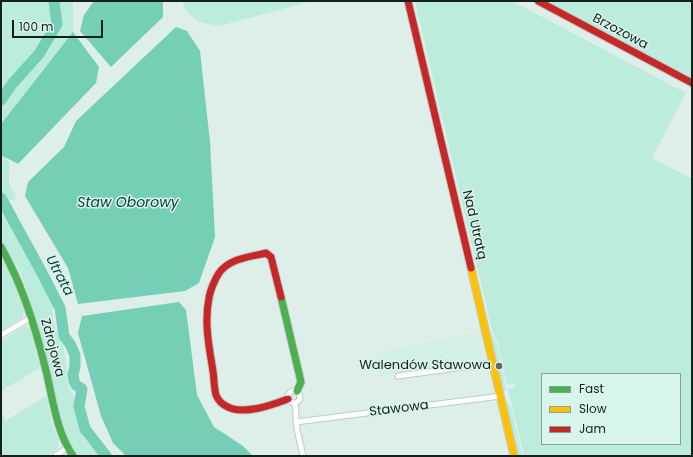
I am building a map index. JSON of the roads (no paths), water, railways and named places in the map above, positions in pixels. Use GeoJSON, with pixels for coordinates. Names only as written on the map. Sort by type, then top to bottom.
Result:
{"type":"FeatureCollection","features":[{"type":"Feature","properties":{"kind":"street","name":"Nad Utratą"},"geometry":{"type":"LineString","coordinates":[[408,1],[494,363],[514,456]]}},
{"type":"Feature","properties":{"kind":"street","name":"Brzozowa"},"geometry":{"type":"LineString","coordinates":[[538,1],[692,83]]}},
{"type":"Feature","properties":{"kind":"street","name":"Zdrojowa"},"geometry":{"type":"LineString","coordinates":[[1,247],[11,263],[32,317],[55,412],[66,448],[73,456]]}},
{"type":"Feature","properties":{"kind":"street"},"geometry":{"type":"LineString","coordinates":[[266,253],[271,257],[301,382],[297,391],[300,393],[301,397],[299,401],[241,410],[230,409],[220,402],[216,394],[206,314],[209,297],[219,273],[229,263],[266,253]]}},
{"type":"Feature","properties":{"kind":"street"},"geometry":{"type":"LineString","coordinates":[[1,335],[32,317]]}},
{"type":"Feature","properties":{"kind":"street"},"geometry":{"type":"LineString","coordinates":[[398,376],[494,363]]}},
{"type":"Feature","properties":{"kind":"street"},"geometry":{"type":"LineString","coordinates":[[297,391],[292,391],[289,393],[303,456]]}},
{"type":"Feature","properties":{"kind":"street","name":"Stawowa"},"geometry":{"type":"LineString","coordinates":[[296,422],[501,396]]}},
{"type":"Feature","properties":{"kind":"street"},"geometry":{"type":"LineString","coordinates":[[55,456],[66,448]]}},
{"type":"Feature","properties":{"kind":"water"},"geometry":{"type":"Polygon","coordinates":[[[94,1],[162,1],[163,17],[111,67],[80,31],[84,15],[94,1]]]}},
{"type":"Feature","properties":{"kind":"water","name":"Staw Oborowy"},"geometry":{"type":"Polygon","coordinates":[[[176,27],[187,31],[200,51],[210,142],[215,237],[199,283],[185,291],[78,304],[68,268],[25,196],[28,182],[64,147],[76,121],[176,27]]]}},
{"type":"Feature","properties":{"kind":"water"},"geometry":{"type":"Polygon","coordinates":[[[73,32],[99,67],[96,83],[18,164],[1,155],[1,124],[73,32]]]}},
{"type":"Feature","properties":{"kind":"water"},"geometry":{"type":"Polygon","coordinates":[[[179,302],[186,310],[197,395],[214,427],[243,446],[253,456],[126,456],[113,443],[101,416],[78,333],[82,316],[179,302]]]}},
{"type":"Feature","properties":{"kind":"waterway","name":"Utrata"},"geometry":{"type":"LineString","coordinates":[[1,100],[12,84],[39,54],[57,24],[54,1]]}},
{"type":"Feature","properties":{"kind":"waterway","name":"Utrata"},"geometry":{"type":"LineString","coordinates":[[1,198],[60,308],[64,336],[75,355],[75,367],[73,374],[76,385],[82,389],[79,406],[85,429],[106,456]]}},
{"type":"Feature","properties":{"kind":"place","name":"Walendów Stawowa"},"geometry":{"type":"Point","coordinates":[499,366]}}]}
